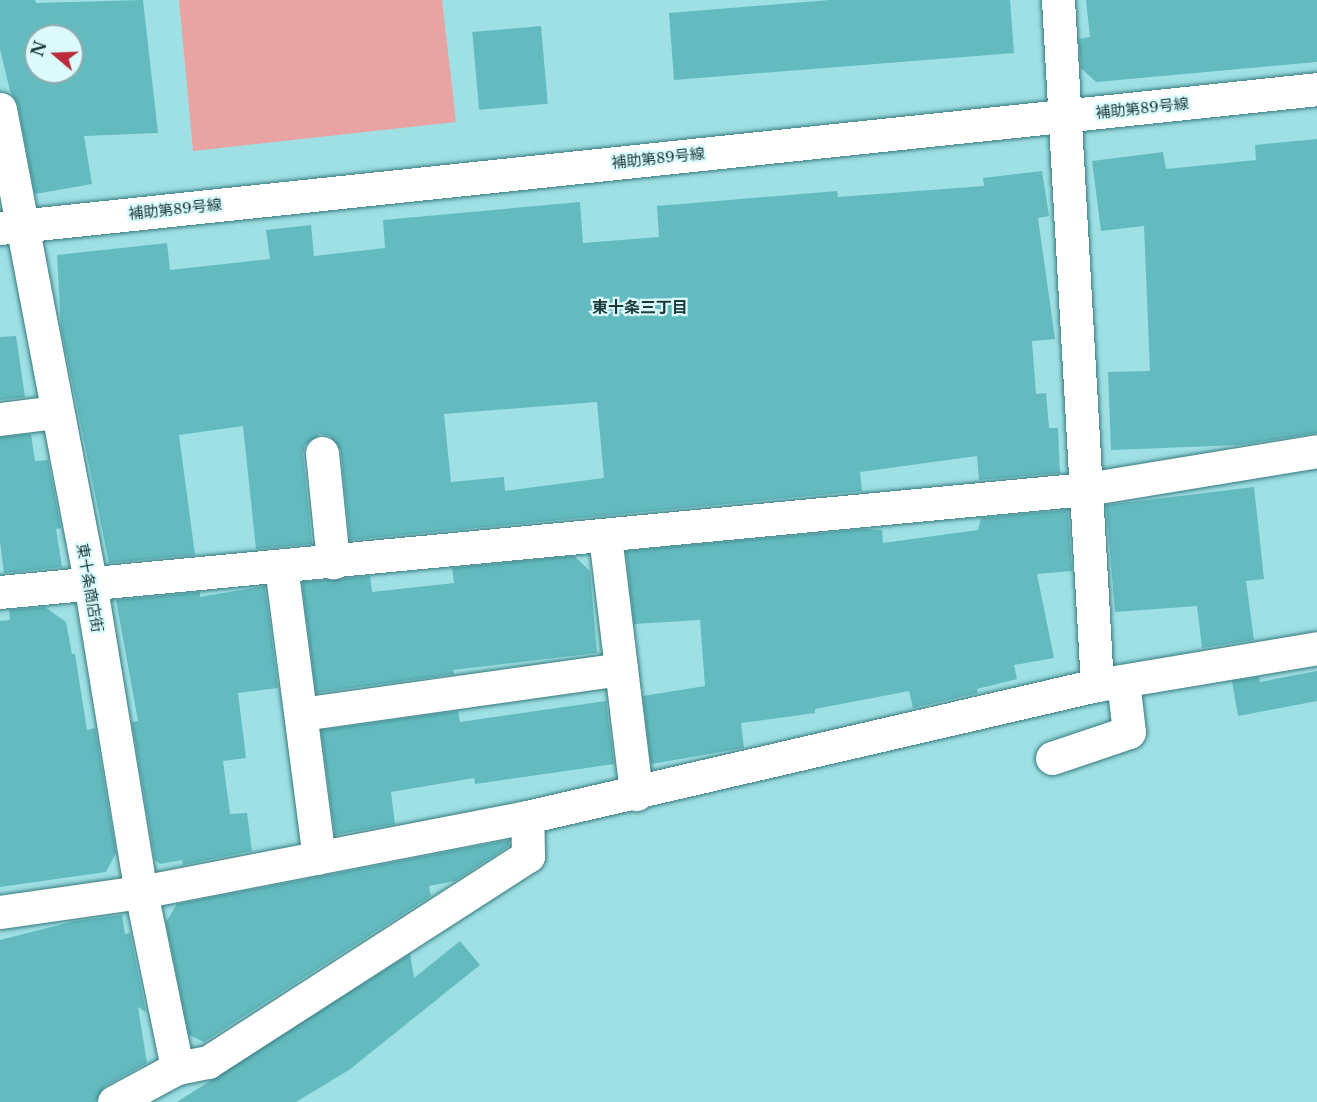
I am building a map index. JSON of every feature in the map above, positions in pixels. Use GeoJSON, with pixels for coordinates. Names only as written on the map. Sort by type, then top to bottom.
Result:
{"type":"FeatureCollection","features":[{"type":"Feature","properties":{"kind":"street"},"geometry":{"type":"LineString","coordinates":[[1052,758],[1129,732],[1110,683],[1086,489],[1058,0]]}},
{"type":"Feature","properties":{"kind":"street","name":"補助第89号線"},"geometry":{"type":"LineString","coordinates":[[10,227],[1317,89]]}},
{"type":"Feature","properties":{"kind":"street","name":"東十条商店街"},"geometry":{"type":"LineString","coordinates":[[0,109],[10,227],[56,412],[90,582],[141,892],[177,1068]]}},
{"type":"Feature","properties":{"kind":"street"},"geometry":{"type":"LineString","coordinates":[[0,419],[56,412]]}},
{"type":"Feature","properties":{"kind":"street"},"geometry":{"type":"LineString","coordinates":[[0,592],[1086,489],[1317,451]]}},
{"type":"Feature","properties":{"kind":"street"},"geometry":{"type":"LineString","coordinates":[[322,453],[333,562]]}},
{"type":"Feature","properties":{"kind":"street"},"geometry":{"type":"LineString","coordinates":[[605,536],[636,794]]}},
{"type":"Feature","properties":{"kind":"street"},"geometry":{"type":"LineString","coordinates":[[281,566],[319,858]]}},
{"type":"Feature","properties":{"kind":"street"},"geometry":{"type":"LineString","coordinates":[[0,912],[141,892],[528,817],[636,794],[1110,683],[1317,648]]}},
{"type":"Feature","properties":{"kind":"street"},"geometry":{"type":"LineString","coordinates":[[301,714],[621,669]]}},
{"type":"Feature","properties":{"kind":"street"},"geometry":{"type":"LineString","coordinates":[[114,1102],[177,1068],[208,1062],[528,856],[528,817]]}},
{"type":"Feature","properties":{"kind":"shaded area"},"geometry":{"type":"Polygon","coordinates":[[[179,0],[442,0],[456,122],[193,151],[179,0]]]}},
{"type":"Feature","properties":{"kind":"building"},"geometry":{"type":"Polygon","coordinates":[[[0,0],[35,0],[36,3],[143,0],[158,133],[84,136],[92,184],[35,194],[18,105],[10,91],[0,49],[0,0]]]}},
{"type":"Feature","properties":{"kind":"building"},"geometry":{"type":"Polygon","coordinates":[[[830,0],[1010,0],[1014,53],[674,80],[669,13],[830,0]]]}},
{"type":"Feature","properties":{"kind":"building"},"geometry":{"type":"Polygon","coordinates":[[[1086,0],[1317,0],[1317,62],[1096,82],[1081,68],[1079,39],[1090,37],[1086,0]]]}},
{"type":"Feature","properties":{"kind":"building"},"geometry":{"type":"Polygon","coordinates":[[[541,26],[548,104],[479,110],[472,32],[541,26]]]}},
{"type":"Feature","properties":{"kind":"building"},"geometry":{"type":"Polygon","coordinates":[[[1317,139],[1317,433],[1239,445],[1111,450],[1108,372],[1150,371],[1144,226],[1101,231],[1092,161],[1163,152],[1166,169],[1256,160],[1255,145],[1317,139]]]}},
{"type":"Feature","properties":{"kind":"building"},"geometry":{"type":"Polygon","coordinates":[[[1042,171],[1049,216],[1038,218],[1055,339],[1032,341],[1036,394],[1046,393],[1049,428],[1058,428],[1060,473],[979,480],[977,456],[860,472],[862,491],[350,540],[341,451],[330,436],[320,434],[305,445],[303,454],[312,544],[256,549],[243,426],[179,435],[195,555],[109,563],[61,328],[57,255],[167,243],[170,270],[270,259],[266,230],[311,225],[314,256],[385,248],[383,220],[580,202],[583,243],[659,237],[657,206],[837,191],[838,197],[984,186],[983,178],[1042,171]],[[597,402],[444,414],[451,482],[504,477],[505,491],[604,478],[597,402]]]}},
{"type":"Feature","properties":{"kind":"building"},"geometry":{"type":"Polygon","coordinates":[[[16,336],[25,397],[0,400],[0,337],[16,336]]]}},
{"type":"Feature","properties":{"kind":"building"},"geometry":{"type":"Polygon","coordinates":[[[31,434],[35,461],[48,460],[61,528],[56,529],[62,567],[4,573],[0,541],[0,437],[31,434]]]}},
{"type":"Feature","properties":{"kind":"building"},"geometry":{"type":"Polygon","coordinates":[[[1254,487],[1264,579],[1246,581],[1254,640],[1202,648],[1197,606],[1115,612],[1106,505],[1254,487]]]}},
{"type":"Feature","properties":{"kind":"building"},"geometry":{"type":"Polygon","coordinates":[[[1068,510],[1072,571],[1037,574],[1054,658],[1014,665],[1017,679],[977,689],[978,693],[913,708],[909,691],[815,709],[815,713],[741,723],[744,748],[651,764],[643,696],[705,686],[700,620],[634,624],[626,551],[865,529],[882,530],[883,543],[978,530],[981,518],[1068,510]]]}},
{"type":"Feature","properties":{"kind":"building"},"geometry":{"type":"Polygon","coordinates":[[[574,556],[590,571],[597,653],[453,670],[454,674],[316,693],[302,582],[370,576],[372,592],[454,583],[452,568],[574,556]]]}},
{"type":"Feature","properties":{"kind":"building"},"geometry":{"type":"Polygon","coordinates":[[[265,586],[278,688],[238,693],[246,758],[223,761],[230,814],[247,813],[252,851],[183,865],[182,860],[160,864],[155,860],[132,722],[138,721],[116,600],[200,592],[200,597],[265,586]]]}},
{"type":"Feature","properties":{"kind":"building"},"geometry":{"type":"Polygon","coordinates":[[[45,607],[66,622],[72,654],[75,654],[87,730],[95,728],[116,853],[106,872],[0,887],[0,621],[10,620],[9,610],[45,607]]]}},
{"type":"Feature","properties":{"kind":"building"},"geometry":{"type":"Polygon","coordinates":[[[1317,671],[1317,701],[1238,716],[1232,681],[1259,677],[1260,682],[1317,671]]]}},
{"type":"Feature","properties":{"kind":"building"},"geometry":{"type":"Polygon","coordinates":[[[606,701],[614,764],[475,784],[474,778],[391,792],[395,824],[335,835],[321,730],[458,711],[460,722],[606,701]]]}},
{"type":"Feature","properties":{"kind":"building"},"geometry":{"type":"Polygon","coordinates":[[[509,840],[509,846],[455,881],[429,886],[431,896],[204,1042],[189,1035],[166,922],[177,904],[509,840]]]}},
{"type":"Feature","properties":{"kind":"building"},"geometry":{"type":"Polygon","coordinates":[[[122,915],[125,934],[130,933],[146,1012],[138,1007],[147,1063],[105,1086],[95,1102],[0,1102],[0,940],[75,921],[122,915]]]}},
{"type":"Feature","properties":{"kind":"building"},"geometry":{"type":"Polygon","coordinates":[[[460,941],[480,965],[349,1070],[296,1102],[177,1102],[410,954],[414,978],[460,941]]]}},
{"type":"Feature","properties":{"kind":"district","name":"東十条三丁目"},"geometry":{"type":"Point","coordinates":[640,307]}}]}
